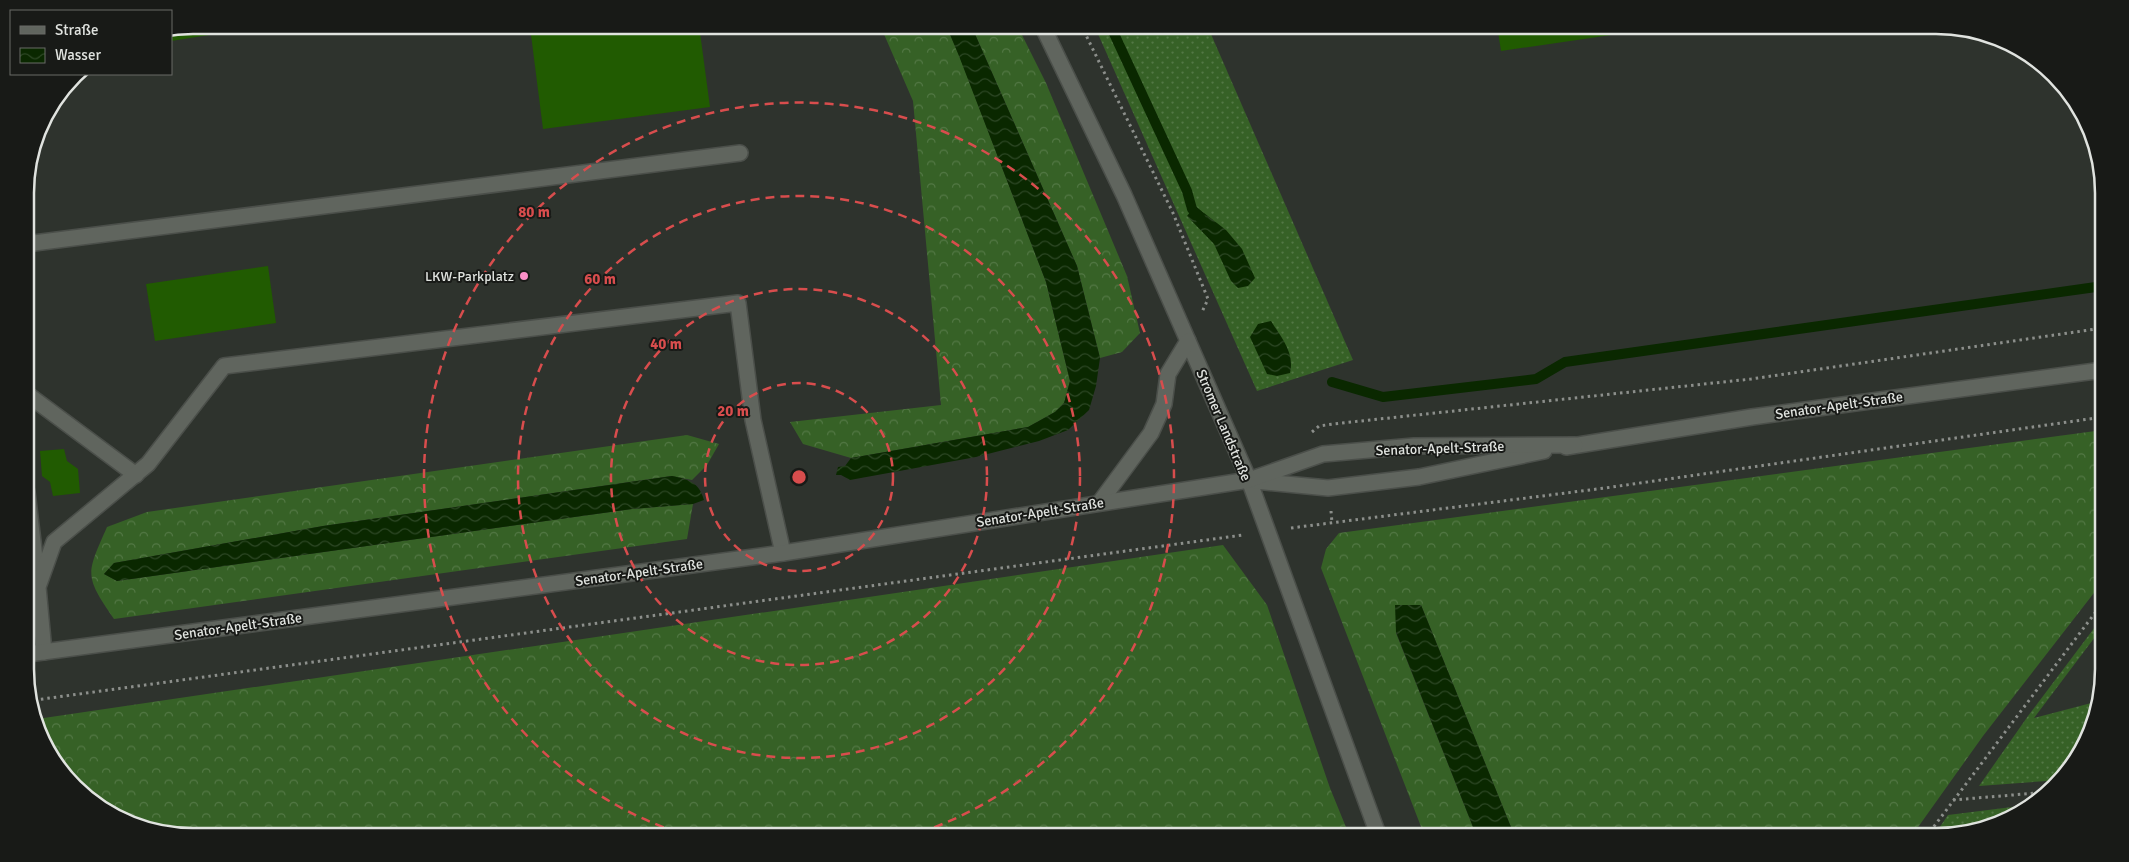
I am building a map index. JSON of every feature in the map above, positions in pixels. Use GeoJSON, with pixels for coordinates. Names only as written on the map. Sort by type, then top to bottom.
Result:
{"type":"FeatureCollection","features":[{"type":"Feature","properties":{"kind":"street","name":"Stromer Landstraße"},"geometry":{"type":"LineString","coordinates":[[1046,34],[1124,195],[1249,480],[1376,828]]}},
{"type":"Feature","properties":{"kind":"street"},"geometry":{"type":"LineString","coordinates":[[34,243],[740,153]]}},
{"type":"Feature","properties":{"kind":"street"},"geometry":{"type":"LineString","coordinates":[[38,588],[54,542],[148,464],[224,366],[738,302],[753,420],[784,553]]}},
{"type":"Feature","properties":{"kind":"street"},"geometry":{"type":"LineString","coordinates":[[1100,502],[1151,433],[1164,404],[1168,374],[1188,341]]}},
{"type":"Feature","properties":{"kind":"street","name":"Senator-Apelt-Straße"},"geometry":{"type":"LineString","coordinates":[[1249,480],[1328,488],[1419,477],[1575,445],[1762,415],[2095,371]]}},
{"type":"Feature","properties":{"kind":"street"},"geometry":{"type":"LineString","coordinates":[[34,400],[136,475]]}},
{"type":"Feature","properties":{"kind":"street","name":"Senator-Apelt-Straße"},"geometry":{"type":"LineString","coordinates":[[34,653],[784,553],[1249,480],[1323,454],[1414,446],[1575,445]]}},
{"type":"Feature","properties":{"kind":"street"},"geometry":{"type":"LineString","coordinates":[[34,553],[44,652]]}},
{"type":"Feature","properties":{"kind":"path"},"geometry":{"type":"LineString","coordinates":[[1085,34],[1173,213],[1208,299],[1188,341]]}},
{"type":"Feature","properties":{"kind":"path"},"geometry":{"type":"LineString","coordinates":[[1311,432],[1319,426],[1333,424],[1751,378],[2095,329]]}},
{"type":"Feature","properties":{"kind":"path"},"geometry":{"type":"LineString","coordinates":[[37,700],[1267,532],[1605,488],[2095,418]]}},
{"type":"Feature","properties":{"kind":"path"},"geometry":{"type":"LineString","coordinates":[[1933,828],[2095,613]]}},
{"type":"Feature","properties":{"kind":"path"},"geometry":{"type":"LineString","coordinates":[[1953,800],[2035,793]]}},
{"type":"Feature","properties":{"kind":"green space"},"geometry":{"type":"Polygon","coordinates":[[[884,34],[950,34],[1046,282],[1070,381],[1064,403],[1055,412],[1028,427],[851,458],[803,444],[790,422],[941,405],[913,101],[884,34]]]}},
{"type":"Feature","properties":{"kind":"green space"},"geometry":{"type":"Polygon","coordinates":[[[975,34],[1022,34],[1046,83],[1127,276],[1140,333],[1122,352],[1100,358],[1077,266],[975,34]]]}},
{"type":"Feature","properties":{"kind":"green space"},"geometry":{"type":"Polygon","coordinates":[[[1098,34],[1211,34],[1353,360],[1257,391],[1098,34]]]}},
{"type":"Feature","properties":{"kind":"green space"},"geometry":{"type":"Polygon","coordinates":[[[2095,431],[2095,592],[1983,736],[1917,828],[1511,828],[1421,605],[1396,633],[1473,828],[1422,828],[1321,568],[1326,549],[1339,533],[2095,431]]]}},
{"type":"Feature","properties":{"kind":"green space"},"geometry":{"type":"Polygon","coordinates":[[[687,435],[719,444],[707,465],[692,480],[671,476],[323,526],[114,563],[104,574],[117,581],[632,509],[693,504],[687,539],[114,619],[97,593],[93,583],[92,566],[107,527],[147,512],[687,435]]]}},
{"type":"Feature","properties":{"kind":"green space"},"geometry":{"type":"Polygon","coordinates":[[[1223,545],[1267,605],[1330,788],[1346,828],[182,828],[142,820],[122,812],[88,789],[61,758],[50,740],[42,718],[1223,545]]]}},
{"type":"Feature","properties":{"kind":"green space"},"geometry":{"type":"Polygon","coordinates":[[[2095,627],[2095,637],[2034,718],[2091,703],[2079,740],[2068,758],[2050,781],[1979,786],[2028,716],[2095,627]]]}},
{"type":"Feature","properties":{"kind":"green space"},"geometry":{"type":"Polygon","coordinates":[[[2017,806],[1977,823],[1939,828],[1948,815],[2017,806]]]}},
{"type":"Feature","properties":{"kind":"water"},"geometry":{"type":"Polygon","coordinates":[[[950,34],[975,34],[1077,266],[1100,358],[1096,386],[1089,410],[1068,430],[1039,441],[976,457],[850,480],[841,475],[836,475],[838,467],[845,466],[851,458],[1028,427],[1055,412],[1064,403],[1070,381],[1046,282],[950,34]]]}},
{"type":"Feature","properties":{"kind":"water"},"geometry":{"type":"Polygon","coordinates":[[[1195,206],[1226,230],[1242,249],[1255,278],[1248,286],[1238,288],[1231,281],[1214,244],[1187,216],[1195,206]]]}},
{"type":"Feature","properties":{"kind":"water"},"geometry":{"type":"Polygon","coordinates":[[[1271,321],[1289,352],[1291,359],[1290,373],[1277,376],[1267,374],[1250,337],[1258,324],[1271,321]]]}},
{"type":"Feature","properties":{"kind":"water"},"geometry":{"type":"Polygon","coordinates":[[[672,476],[683,478],[696,485],[704,500],[693,504],[632,509],[117,581],[104,574],[114,563],[323,526],[672,476]]]}},
{"type":"Feature","properties":{"kind":"water"},"geometry":{"type":"Polygon","coordinates":[[[1395,605],[1421,605],[1511,828],[1473,828],[1396,632],[1395,605]]]}},
{"type":"Feature","properties":{"kind":"building"},"geometry":{"type":"Polygon","coordinates":[[[216,34],[172,41],[172,35],[216,34]]]}},
{"type":"Feature","properties":{"kind":"building"},"geometry":{"type":"Polygon","coordinates":[[[531,34],[700,34],[710,107],[543,129],[531,34]]]}},
{"type":"Feature","properties":{"kind":"building"},"geometry":{"type":"Polygon","coordinates":[[[1498,34],[1618,34],[1501,51],[1498,34]]]}},
{"type":"Feature","properties":{"kind":"building"},"geometry":{"type":"Polygon","coordinates":[[[268,266],[276,323],[155,341],[146,284],[268,266]]]}},
{"type":"Feature","properties":{"kind":"building"},"geometry":{"type":"Polygon","coordinates":[[[64,449],[67,461],[78,469],[80,493],[53,496],[50,482],[42,476],[40,451],[64,449]]]}},
{"type":"Feature","properties":{"kind":"waterway"},"geometry":{"type":"LineString","coordinates":[[1114,34],[1187,191],[1192,209],[1201,219]]}},
{"type":"Feature","properties":{"kind":"waterway"},"geometry":{"type":"LineString","coordinates":[[1332,382],[1383,397],[1536,379],[1565,362],[2095,287]]}},
{"type":"Feature","properties":{"kind":"place","name":"LKW-Parkplatz"},"geometry":{"type":"Point","coordinates":[524,276]}}]}
